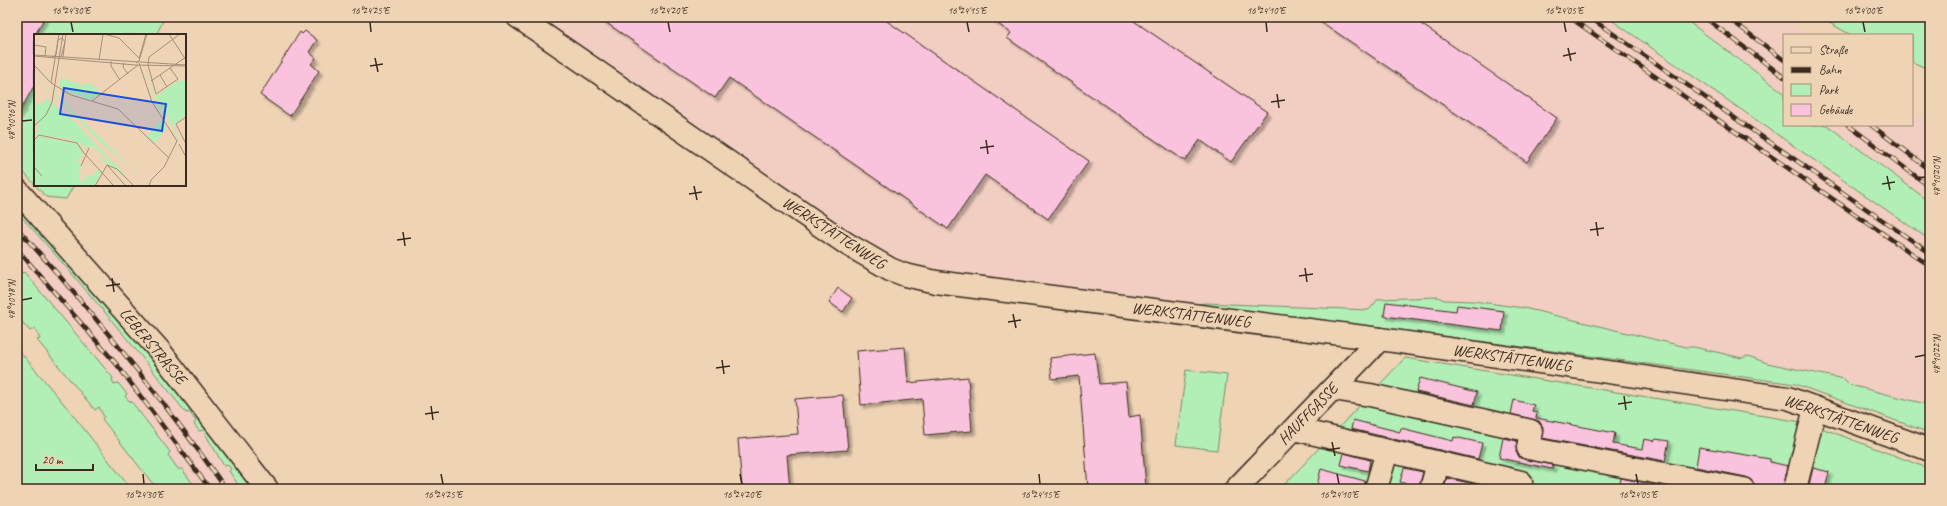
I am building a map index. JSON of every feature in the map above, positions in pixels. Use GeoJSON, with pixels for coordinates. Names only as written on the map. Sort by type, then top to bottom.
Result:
{"type":"FeatureCollection","features":[{"type":"Feature","properties":{"kind":"street","name":"WERKSTÄTTENWEG"},"geometry":{"type":"LineString","coordinates":[[518,17],[874,261],[905,275],[972,287],[1380,339],[1788,398],[1930,450]]}},
{"type":"Feature","properties":{"kind":"street","name":"LEBERSTRASSE"},"geometry":{"type":"LineString","coordinates":[[17,190],[159,350],[267,489]]}},
{"type":"Feature","properties":{"kind":"street","name":"HAUFFGASSE"},"geometry":{"type":"LineString","coordinates":[[1236,489],[1380,339]]}},
{"type":"Feature","properties":{"kind":"street"},"geometry":{"type":"LineString","coordinates":[[1294,429],[1438,463],[1521,485],[1530,431],[1370,395],[1333,389]]}},
{"type":"Feature","properties":{"kind":"street"},"geometry":{"type":"LineString","coordinates":[[1795,489],[1815,408]]}},
{"type":"Feature","properties":{"kind":"street"},"geometry":{"type":"LineString","coordinates":[[1528,448],[1744,489]]}},
{"type":"Feature","properties":{"kind":"street"},"geometry":{"type":"LineString","coordinates":[[1376,489],[1387,451]]}},
{"type":"Feature","properties":{"kind":"street"},"geometry":{"type":"LineString","coordinates":[[1431,489],[1438,463]]}},
{"type":"Feature","properties":{"kind":"shaded area"},"geometry":{"type":"Polygon","coordinates":[[[531,17],[1607,17],[1930,240],[1930,433],[1795,384],[1001,278],[959,275],[873,252],[531,17]]]}},
{"type":"Feature","properties":{"kind":"shaded area"},"geometry":{"type":"Polygon","coordinates":[[[1682,17],[1783,17],[1807,34],[1783,34],[1783,92],[1682,17]]]}},
{"type":"Feature","properties":{"kind":"shaded area"},"geometry":{"type":"Polygon","coordinates":[[[1913,112],[1930,124],[1930,202],[1828,126],[1913,126],[1913,112]]]}},
{"type":"Feature","properties":{"kind":"shaded area"},"geometry":{"type":"Polygon","coordinates":[[[17,212],[83,286],[149,365],[186,413],[189,412],[197,421],[194,424],[199,431],[203,430],[224,465],[228,465],[231,469],[229,471],[241,489],[193,489],[195,487],[178,470],[168,455],[170,452],[132,401],[129,401],[125,396],[127,395],[118,383],[115,384],[112,380],[113,377],[24,273],[22,274],[17,268],[17,212]]]}},
{"type":"Feature","properties":{"kind":"green space"},"geometry":{"type":"Polygon","coordinates":[[[17,17],[165,17],[156,34],[34,34],[34,184],[17,165],[17,17]]]}},
{"type":"Feature","properties":{"kind":"green space"},"geometry":{"type":"Polygon","coordinates":[[[1607,17],[1682,17],[1783,92],[1783,126],[1828,126],[1930,202],[1930,240],[1607,17]]]}},
{"type":"Feature","properties":{"kind":"green space"},"geometry":{"type":"Polygon","coordinates":[[[1819,17],[1930,17],[1930,107],[1926,68],[1913,62],[1913,34],[1849,34],[1819,17]]]}},
{"type":"Feature","properties":{"kind":"green space"},"geometry":{"type":"Polygon","coordinates":[[[36,186],[73,186],[66,199],[46,197],[36,186]]]}},
{"type":"Feature","properties":{"kind":"green space"},"geometry":{"type":"Polygon","coordinates":[[[17,203],[139,341],[254,489],[241,489],[229,471],[231,469],[228,465],[224,466],[203,430],[199,431],[194,424],[196,421],[189,412],[186,413],[104,311],[17,212],[17,203]]]}},
{"type":"Feature","properties":{"kind":"green space"},"geometry":{"type":"Polygon","coordinates":[[[17,268],[22,274],[24,272],[113,378],[112,380],[114,384],[118,383],[127,394],[125,396],[129,401],[131,401],[170,452],[168,455],[178,469],[182,469],[195,487],[193,489],[157,489],[102,419],[104,417],[99,407],[95,410],[37,340],[40,339],[35,328],[30,331],[17,316],[17,268]]]}},
{"type":"Feature","properties":{"kind":"green space"},"geometry":{"type":"Polygon","coordinates":[[[1438,297],[1444,300],[1473,301],[1524,308],[1686,347],[1694,347],[1742,358],[1748,356],[1767,363],[1844,379],[1850,385],[1930,405],[1930,433],[1795,384],[1413,332],[1412,334],[1192,305],[1205,303],[1369,310],[1378,299],[1438,297]]]}},
{"type":"Feature","properties":{"kind":"green space"},"geometry":{"type":"Polygon","coordinates":[[[17,348],[69,410],[131,489],[17,489],[17,348]]]}},
{"type":"Feature","properties":{"kind":"green space"},"geometry":{"type":"Polygon","coordinates":[[[1405,358],[1808,423],[1930,469],[1930,489],[1286,489],[1283,486],[1405,358]]]}},
{"type":"Feature","properties":{"kind":"green space"},"geometry":{"type":"Polygon","coordinates":[[[1186,370],[1227,375],[1217,450],[1176,445],[1186,370]]]}},
{"type":"Feature","properties":{"kind":"building"},"geometry":{"type":"Polygon","coordinates":[[[21,17],[45,17],[36,34],[34,34],[34,86],[17,117],[17,26],[21,17]]]}},
{"type":"Feature","properties":{"kind":"building"},"geometry":{"type":"Polygon","coordinates":[[[598,17],[881,17],[1089,161],[1048,219],[985,175],[948,229],[729,78],[715,98],[598,17]]]}},
{"type":"Feature","properties":{"kind":"building"},"geometry":{"type":"Polygon","coordinates":[[[988,17],[1128,17],[1267,112],[1231,162],[1200,140],[1185,161],[1007,38],[1011,33],[988,17]]]}},
{"type":"Feature","properties":{"kind":"building"},"geometry":{"type":"Polygon","coordinates":[[[1314,17],[1411,17],[1557,118],[1527,162],[1314,17]]]}},
{"type":"Feature","properties":{"kind":"building"},"geometry":{"type":"Polygon","coordinates":[[[305,31],[317,40],[309,52],[316,58],[311,64],[319,71],[290,116],[260,95],[300,32],[302,34],[305,31]]]}},
{"type":"Feature","properties":{"kind":"building"},"geometry":{"type":"Polygon","coordinates":[[[838,288],[852,298],[843,312],[829,302],[838,288]]]}},
{"type":"Feature","properties":{"kind":"building"},"geometry":{"type":"Polygon","coordinates":[[[1386,302],[1456,311],[1457,305],[1504,311],[1502,331],[1384,316],[1386,302]]]}},
{"type":"Feature","properties":{"kind":"building"},"geometry":{"type":"Polygon","coordinates":[[[905,347],[908,383],[968,377],[972,431],[925,435],[922,399],[861,405],[857,351],[905,347]]]}},
{"type":"Feature","properties":{"kind":"building"},"geometry":{"type":"Polygon","coordinates":[[[1095,353],[1099,384],[1126,382],[1129,417],[1140,415],[1146,487],[1088,489],[1079,376],[1052,379],[1050,358],[1095,353]]]}},
{"type":"Feature","properties":{"kind":"building"},"geometry":{"type":"Polygon","coordinates":[[[1420,378],[1477,392],[1474,405],[1416,392],[1420,378]]]}},
{"type":"Feature","properties":{"kind":"building"},"geometry":{"type":"Polygon","coordinates":[[[843,395],[848,450],[787,455],[790,489],[742,489],[738,439],[798,434],[795,399],[843,395]]]}},
{"type":"Feature","properties":{"kind":"building"},"geometry":{"type":"Polygon","coordinates":[[[1514,400],[1534,405],[1532,411],[1537,413],[1536,418],[1615,433],[1613,444],[1642,449],[1644,439],[1669,441],[1665,461],[1542,438],[1543,427],[1539,421],[1511,414],[1514,400]]]}},
{"type":"Feature","properties":{"kind":"building"},"geometry":{"type":"Polygon","coordinates":[[[1353,420],[1400,432],[1401,428],[1453,441],[1454,437],[1482,443],[1478,459],[1351,429],[1353,420]]]}},
{"type":"Feature","properties":{"kind":"building"},"geometry":{"type":"Polygon","coordinates":[[[1503,438],[1517,441],[1516,452],[1520,458],[1553,465],[1552,469],[1499,458],[1503,438]]]}},
{"type":"Feature","properties":{"kind":"building"},"geometry":{"type":"Polygon","coordinates":[[[1699,447],[1770,459],[1770,462],[1788,466],[1783,489],[1766,489],[1755,487],[1751,480],[1746,477],[1696,467],[1699,447]]]}},
{"type":"Feature","properties":{"kind":"building"},"geometry":{"type":"Polygon","coordinates":[[[1344,453],[1370,460],[1368,471],[1341,465],[1344,453]]]}},
{"type":"Feature","properties":{"kind":"building"},"geometry":{"type":"Polygon","coordinates":[[[1404,468],[1423,472],[1419,487],[1400,482],[1404,468]]]}},
{"type":"Feature","properties":{"kind":"building"},"geometry":{"type":"Polygon","coordinates":[[[1813,468],[1829,472],[1825,489],[1808,489],[1813,468]]]}},
{"type":"Feature","properties":{"kind":"building"},"geometry":{"type":"Polygon","coordinates":[[[1321,469],[1365,481],[1364,489],[1316,489],[1321,469]]]}},
{"type":"Feature","properties":{"kind":"building"},"geometry":{"type":"Polygon","coordinates":[[[1447,478],[1473,484],[1472,489],[1444,489],[1447,478]]]}},
{"type":"Feature","properties":{"kind":"building"},"geometry":{"type":"Polygon","coordinates":[[[1621,478],[1676,489],[1619,489],[1621,478]]]}},
{"type":"Feature","properties":{"kind":"railway"},"geometry":{"type":"LineString","coordinates":[[1569,17],[1930,266]]}},
{"type":"Feature","properties":{"kind":"railway"},"geometry":{"type":"LineString","coordinates":[[1589,17],[1930,253]]}},
{"type":"Feature","properties":{"kind":"railway"},"geometry":{"type":"LineString","coordinates":[[1704,17],[1783,76]]}},
{"type":"Feature","properties":{"kind":"railway"},"geometry":{"type":"LineString","coordinates":[[1727,17],[1783,59]]}},
{"type":"Feature","properties":{"kind":"railway"},"geometry":{"type":"LineString","coordinates":[[1849,126],[1930,187]]}},
{"type":"Feature","properties":{"kind":"railway"},"geometry":{"type":"LineString","coordinates":[[1872,126],[1930,170]]}},
{"type":"Feature","properties":{"kind":"railway"},"geometry":{"type":"LineString","coordinates":[[17,228],[45,259],[152,388],[226,489]]}},
{"type":"Feature","properties":{"kind":"railway"},"geometry":{"type":"LineString","coordinates":[[17,249],[118,366],[210,489]]}}]}
